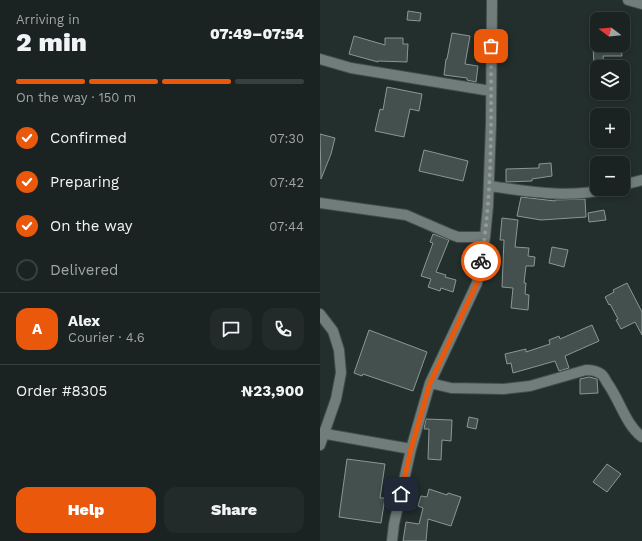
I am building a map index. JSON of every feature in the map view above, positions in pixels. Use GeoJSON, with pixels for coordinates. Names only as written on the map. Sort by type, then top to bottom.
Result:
{"type":"FeatureCollection","features":[{"type":"Feature","properties":{"kind":"street"},"geometry":{"type":"LineString","coordinates":[[392,541],[394,524],[411,449],[430,383],[477,283],[485,237],[489,186],[492,0]]}},
{"type":"Feature","properties":{"kind":"street"},"geometry":{"type":"LineString","coordinates":[[628,0],[642,4]]}},
{"type":"Feature","properties":{"kind":"street"},"geometry":{"type":"LineString","coordinates":[[320,59],[351,68],[491,91]]}},
{"type":"Feature","properties":{"kind":"street"},"geometry":{"type":"LineString","coordinates":[[630,183],[642,180]]}},
{"type":"Feature","properties":{"kind":"street"},"geometry":{"type":"LineString","coordinates":[[489,186],[525,191],[583,194],[590,192]]}},
{"type":"Feature","properties":{"kind":"street"},"geometry":{"type":"LineString","coordinates":[[320,203],[406,215],[450,234],[458,236],[485,237]]}},
{"type":"Feature","properties":{"kind":"street"},"geometry":{"type":"LineString","coordinates":[[320,314],[333,331],[339,350],[341,373],[336,399],[322,434],[320,445]]}},
{"type":"Feature","properties":{"kind":"street"},"geometry":{"type":"LineString","coordinates":[[430,383],[451,388],[504,389],[530,386],[586,370],[594,370],[601,374],[617,398],[624,414],[636,432],[642,437]]}},
{"type":"Feature","properties":{"kind":"street"},"geometry":{"type":"LineString","coordinates":[[322,434],[411,449]]}},
{"type":"Feature","properties":{"kind":"building"},"geometry":{"type":"Polygon","coordinates":[[[408,11],[421,13],[420,21],[407,20],[408,11]]]}},
{"type":"Feature","properties":{"kind":"building"},"geometry":{"type":"Polygon","coordinates":[[[452,33],[470,36],[465,64],[478,66],[476,82],[467,80],[467,78],[444,75],[452,33]]]}},
{"type":"Feature","properties":{"kind":"building"},"geometry":{"type":"Polygon","coordinates":[[[354,36],[385,45],[385,38],[403,38],[403,44],[408,44],[407,62],[378,62],[349,54],[354,36]]]}},
{"type":"Feature","properties":{"kind":"building"},"geometry":{"type":"Polygon","coordinates":[[[593,52],[622,52],[622,56],[603,56],[603,60],[594,60],[593,52]]]}},
{"type":"Feature","properties":{"kind":"building"},"geometry":{"type":"Polygon","coordinates":[[[387,87],[422,94],[419,111],[410,109],[404,137],[375,131],[380,109],[383,110],[387,87]]]}},
{"type":"Feature","properties":{"kind":"building"},"geometry":{"type":"Polygon","coordinates":[[[320,134],[335,138],[331,154],[321,179],[320,134]]]}},
{"type":"Feature","properties":{"kind":"building"},"geometry":{"type":"Polygon","coordinates":[[[424,150],[468,161],[463,181],[419,171],[424,150]]]}},
{"type":"Feature","properties":{"kind":"building"},"geometry":{"type":"Polygon","coordinates":[[[551,163],[552,176],[532,179],[532,181],[506,182],[506,169],[539,168],[539,164],[551,163]]]}},
{"type":"Feature","properties":{"kind":"building"},"geometry":{"type":"Polygon","coordinates":[[[521,197],[555,201],[585,199],[586,217],[541,220],[517,216],[521,197]]]}},
{"type":"Feature","properties":{"kind":"building"},"geometry":{"type":"Polygon","coordinates":[[[604,210],[606,220],[589,222],[588,213],[604,210]]]}},
{"type":"Feature","properties":{"kind":"building"},"geometry":{"type":"Polygon","coordinates":[[[502,218],[518,220],[515,247],[529,248],[528,256],[535,257],[534,266],[526,266],[524,283],[526,283],[525,294],[529,295],[528,310],[511,308],[513,288],[502,287],[504,240],[500,240],[502,218]]]}},
{"type":"Feature","properties":{"kind":"building"},"geometry":{"type":"Polygon","coordinates":[[[433,234],[449,240],[436,272],[446,275],[445,277],[456,280],[453,292],[441,288],[440,291],[428,287],[431,279],[421,276],[433,243],[430,242],[433,234]]]}},
{"type":"Feature","properties":{"kind":"building"},"geometry":{"type":"Polygon","coordinates":[[[552,247],[568,250],[564,267],[549,263],[552,247]]]}},
{"type":"Feature","properties":{"kind":"building"},"geometry":{"type":"Polygon","coordinates":[[[627,283],[642,312],[642,335],[635,322],[621,329],[616,320],[618,319],[605,297],[614,292],[613,290],[627,283]]]}},
{"type":"Feature","properties":{"kind":"building"},"geometry":{"type":"Polygon","coordinates":[[[592,325],[599,341],[565,356],[569,368],[559,371],[555,361],[513,373],[511,363],[507,364],[505,354],[526,349],[526,352],[550,344],[549,340],[559,336],[560,339],[592,325]]]}},
{"type":"Feature","properties":{"kind":"building"},"geometry":{"type":"Polygon","coordinates":[[[369,330],[427,352],[413,391],[363,374],[362,376],[354,373],[369,330]]]}},
{"type":"Feature","properties":{"kind":"building"},"geometry":{"type":"Polygon","coordinates":[[[589,377],[597,379],[598,393],[580,394],[580,379],[589,377]]]}},
{"type":"Feature","properties":{"kind":"building"},"geometry":{"type":"Polygon","coordinates":[[[469,417],[478,419],[476,429],[467,427],[469,417]]]}},
{"type":"Feature","properties":{"kind":"building"},"geometry":{"type":"Polygon","coordinates":[[[426,419],[452,420],[451,441],[442,440],[441,460],[428,459],[429,429],[424,429],[426,419]]]}},
{"type":"Feature","properties":{"kind":"building"},"geometry":{"type":"Polygon","coordinates":[[[347,459],[385,464],[380,498],[385,498],[381,523],[339,517],[347,459]]]}},
{"type":"Feature","properties":{"kind":"building"},"geometry":{"type":"Polygon","coordinates":[[[607,464],[621,474],[607,492],[593,482],[607,464]]]}},
{"type":"Feature","properties":{"kind":"building"},"geometry":{"type":"Polygon","coordinates":[[[429,489],[447,495],[448,493],[461,497],[451,526],[428,519],[426,541],[403,541],[406,522],[419,524],[423,508],[418,506],[421,496],[427,497],[429,489]]]}},
{"type":"Feature","properties":{"kind":"way so far"},"geometry":{"type":"LineString","coordinates":[[481,261],[488,206],[491,124],[491,46]]}},
{"type":"Feature","properties":{"kind":"route"},"geometry":{"type":"LineString","coordinates":[[401,494],[411,449],[430,383],[477,283],[481,261]]}}]}
